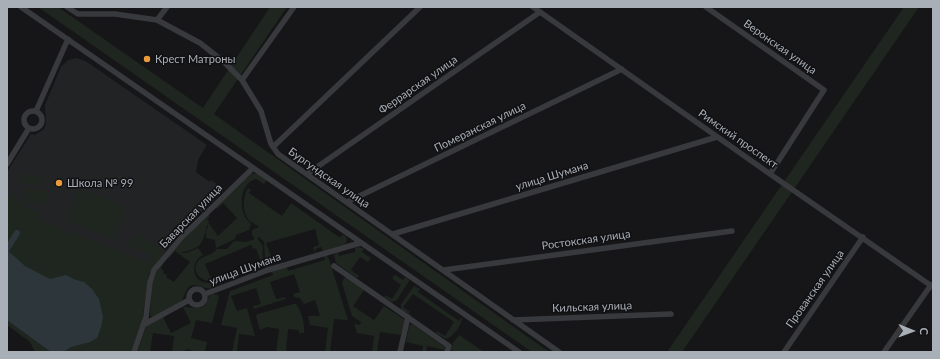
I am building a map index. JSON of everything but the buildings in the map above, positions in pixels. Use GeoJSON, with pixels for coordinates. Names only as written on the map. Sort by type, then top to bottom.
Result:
{"type":"FeatureCollection","features":[{"type":"Feature","properties":{"kind":"street"},"geometry":{"type":"LineString","coordinates":[[21,7],[519,352]]}},
{"type":"Feature","properties":{"kind":"street"},"geometry":{"type":"LineString","coordinates":[[67,7],[78,14],[81,7]]}},
{"type":"Feature","properties":{"kind":"street"},"geometry":{"type":"LineString","coordinates":[[158,20],[167,7]]}},
{"type":"Feature","properties":{"kind":"street"},"geometry":{"type":"LineString","coordinates":[[242,80],[294,7]]}},
{"type":"Feature","properties":{"kind":"street"},"geometry":{"type":"LineString","coordinates":[[273,148],[420,7]]}},
{"type":"Feature","properties":{"kind":"street","name":"Римский проспект"},"geometry":{"type":"LineString","coordinates":[[533,7],[932,286]]}},
{"type":"Feature","properties":{"kind":"street","name":"Веронская улица"},"geometry":{"type":"LineString","coordinates":[[706,7],[824,90],[770,174]]}},
{"type":"Feature","properties":{"kind":"street","name":"Феррарская улица"},"geometry":{"type":"LineString","coordinates":[[307,174],[540,12]]}},
{"type":"Feature","properties":{"kind":"street","name":"Бургундская улица"},"geometry":{"type":"LineString","coordinates":[[78,14],[115,14],[158,20],[200,43],[224,62],[242,80],[261,111],[273,148],[278,154],[559,352]]}},
{"type":"Feature","properties":{"kind":"street"},"geometry":{"type":"LineString","coordinates":[[36,111],[68,39]]}},
{"type":"Feature","properties":{"kind":"street","name":"Померанская улица"},"geometry":{"type":"LineString","coordinates":[[347,202],[622,69]]}},
{"type":"Feature","properties":{"kind":"street"},"geometry":{"type":"LineString","coordinates":[[33,110],[41,116],[42,123],[36,128],[29,128],[25,123],[24,117],[27,112],[33,110]]}},
{"type":"Feature","properties":{"kind":"street"},"geometry":{"type":"LineString","coordinates":[[7,164],[29,128]]}},
{"type":"Feature","properties":{"kind":"street","name":"улица Шумана"},"geometry":{"type":"LineString","coordinates":[[393,234],[717,137]]}},
{"type":"Feature","properties":{"kind":"street","name":"Баварская улица"},"geometry":{"type":"LineString","coordinates":[[134,352],[145,324],[150,282],[154,270],[182,237],[253,168]]}},
{"type":"Feature","properties":{"kind":"street","name":"Ростокская улица"},"geometry":{"type":"LineString","coordinates":[[444,270],[732,231]]}},
{"type":"Feature","properties":{"kind":"street","name":"Прованская улица"},"geometry":{"type":"LineString","coordinates":[[784,352],[863,237]]}},
{"type":"Feature","properties":{"kind":"street","name":"улица Шумана"},"geometry":{"type":"LineString","coordinates":[[205,294],[268,270],[360,243]]}},
{"type":"Feature","properties":{"kind":"street"},"geometry":{"type":"LineString","coordinates":[[334,266],[449,346],[447,352]]}},
{"type":"Feature","properties":{"kind":"street"},"geometry":{"type":"LineString","coordinates":[[884,352],[932,286]]}},
{"type":"Feature","properties":{"kind":"street"},"geometry":{"type":"LineString","coordinates":[[194,289],[202,290],[205,294],[204,300],[201,304],[195,305],[189,300],[190,292],[194,289]]}},
{"type":"Feature","properties":{"kind":"street"},"geometry":{"type":"LineString","coordinates":[[145,324],[189,300]]}},
{"type":"Feature","properties":{"kind":"street","name":"Кильская улица"},"geometry":{"type":"LineString","coordinates":[[513,320],[671,314]]}},
{"type":"Feature","properties":{"kind":"street"},"geometry":{"type":"LineString","coordinates":[[400,352],[408,317]]}},
{"type":"Feature","properties":{"kind":"shaded area"},"geometry":{"type":"Polygon","coordinates":[[[38,7],[58,7],[203,108],[270,7],[287,7],[214,114],[549,352],[532,352],[38,7]]]}},
{"type":"Feature","properties":{"kind":"shaded area"},"geometry":{"type":"Polygon","coordinates":[[[904,7],[919,7],[682,352],[667,352],[904,7]]]}},
{"type":"Feature","properties":{"kind":"shaded area","name":"Школа № 99"},"geometry":{"type":"Polygon","coordinates":[[[77,58],[87,62],[207,145],[198,160],[196,172],[210,182],[211,180],[217,184],[216,186],[223,191],[193,220],[173,229],[171,234],[172,243],[151,268],[144,294],[7,199],[7,172],[31,134],[35,135],[44,129],[46,123],[45,105],[61,67],[68,60],[77,58]]]}},
{"type":"Feature","properties":{"kind":"shaded area"},"geometry":{"type":"Polygon","coordinates":[[[257,173],[267,180],[264,184],[256,179],[251,181],[245,188],[242,198],[246,218],[251,224],[249,230],[236,235],[235,239],[216,248],[215,240],[206,238],[207,225],[200,245],[180,253],[186,253],[198,248],[203,255],[196,262],[194,267],[194,271],[198,279],[202,282],[208,283],[220,278],[222,284],[221,285],[219,281],[212,285],[213,288],[210,289],[197,285],[191,286],[188,288],[182,301],[153,317],[150,316],[151,288],[155,274],[162,264],[161,268],[164,271],[163,273],[174,282],[190,262],[175,251],[169,258],[168,257],[207,214],[210,216],[207,219],[209,221],[208,222],[218,236],[237,218],[223,203],[217,209],[215,207],[251,174],[257,173]]]}},
{"type":"Feature","properties":{"kind":"shaded area"},"geometry":{"type":"Polygon","coordinates":[[[21,174],[42,176],[41,185],[20,183],[21,174]]]}},
{"type":"Feature","properties":{"kind":"shaded area"},"geometry":{"type":"Polygon","coordinates":[[[248,188],[251,190],[249,193],[282,216],[291,203],[339,237],[344,235],[346,237],[346,243],[323,251],[321,247],[315,249],[315,253],[313,247],[319,245],[315,229],[266,243],[272,259],[280,256],[282,262],[279,258],[271,261],[271,266],[265,259],[264,242],[259,237],[257,238],[263,246],[264,260],[269,266],[265,268],[263,264],[255,267],[255,272],[252,266],[261,262],[256,248],[253,249],[251,245],[205,264],[212,281],[204,280],[196,271],[196,264],[201,258],[217,249],[227,249],[234,241],[246,242],[255,239],[252,235],[252,230],[259,227],[248,219],[244,206],[248,188]]]}},
{"type":"Feature","properties":{"kind":"shaded area"},"geometry":{"type":"Polygon","coordinates":[[[25,189],[47,191],[46,204],[24,202],[25,189]]]}},
{"type":"Feature","properties":{"kind":"shaded area"},"geometry":{"type":"Polygon","coordinates":[[[79,189],[126,207],[114,239],[67,221],[79,189]]]}},
{"type":"Feature","properties":{"kind":"shaded area"},"geometry":{"type":"Polygon","coordinates":[[[7,194],[38,214],[42,221],[150,263],[155,256],[124,245],[139,234],[165,252],[149,274],[142,322],[131,352],[35,352],[30,342],[7,325],[7,194]]]}},
{"type":"Feature","properties":{"kind":"shaded area"},"geometry":{"type":"Polygon","coordinates":[[[359,247],[364,249],[362,252],[371,258],[368,262],[360,257],[351,270],[359,276],[357,278],[336,263],[334,255],[338,252],[339,256],[355,252],[355,248],[359,247]]]}},
{"type":"Feature","properties":{"kind":"shaded area"},"geometry":{"type":"Polygon","coordinates":[[[7,250],[25,266],[50,279],[66,275],[84,282],[92,289],[99,299],[103,317],[97,338],[90,342],[71,347],[63,352],[51,352],[7,320],[7,250]]]}},
{"type":"Feature","properties":{"kind":"shaded area"},"geometry":{"type":"Polygon","coordinates":[[[324,256],[327,256],[329,259],[348,320],[334,319],[330,352],[325,352],[328,328],[310,325],[308,316],[320,316],[315,300],[304,304],[300,298],[294,297],[293,294],[300,292],[294,274],[270,282],[276,299],[285,297],[286,299],[254,309],[253,306],[261,304],[256,288],[231,296],[237,311],[247,308],[255,336],[239,334],[237,352],[232,352],[237,328],[221,325],[230,291],[273,275],[272,271],[287,267],[288,271],[325,260],[324,256]]]}},
{"type":"Feature","properties":{"kind":"shaded area"},"geometry":{"type":"Polygon","coordinates":[[[395,275],[403,280],[405,277],[409,281],[397,300],[392,302],[384,297],[385,295],[392,299],[401,285],[392,278],[395,275]]]}},
{"type":"Feature","properties":{"kind":"shaded area"},"geometry":{"type":"Polygon","coordinates":[[[344,278],[347,278],[364,290],[353,306],[374,320],[384,306],[405,320],[401,335],[380,332],[377,352],[372,352],[374,336],[357,333],[354,324],[360,325],[361,322],[352,316],[342,283],[344,278]]]}},
{"type":"Feature","properties":{"kind":"shaded area"},"geometry":{"type":"Polygon","coordinates":[[[414,286],[420,289],[418,292],[459,321],[462,317],[459,327],[449,338],[446,339],[436,333],[437,331],[445,336],[454,322],[413,294],[403,307],[410,312],[408,314],[401,310],[401,304],[414,286]]]}},
{"type":"Feature","properties":{"kind":"shaded area"},"geometry":{"type":"Polygon","coordinates":[[[213,294],[218,295],[219,297],[212,323],[196,320],[191,338],[207,342],[205,352],[195,352],[188,349],[181,352],[172,352],[174,336],[153,333],[150,352],[138,351],[146,326],[163,317],[171,333],[191,323],[183,307],[200,308],[205,305],[209,296],[213,294]]]}},
{"type":"Feature","properties":{"kind":"shaded area"},"geometry":{"type":"Polygon","coordinates":[[[296,304],[303,318],[304,333],[299,333],[299,330],[288,329],[286,352],[276,352],[279,329],[267,327],[260,330],[256,316],[258,314],[296,304]]]}},
{"type":"Feature","properties":{"kind":"shaded area"},"geometry":{"type":"Polygon","coordinates":[[[412,324],[445,347],[445,350],[427,346],[426,352],[422,352],[423,346],[406,342],[409,326],[412,324]]]}},
{"type":"Feature","properties":{"kind":"shaded area"},"geometry":{"type":"Polygon","coordinates":[[[459,335],[484,352],[457,352],[451,350],[453,343],[459,335]]]}},
{"type":"Feature","properties":{"kind":"waterway"},"geometry":{"type":"LineString","coordinates":[[7,249],[17,233]]}},
{"type":"Feature","properties":{"kind":"place","name":"Крест Матроны"},"geometry":{"type":"Point","coordinates":[147,59]}},
{"type":"Feature","properties":{"kind":"place","name":"Школа № 99"},"geometry":{"type":"Point","coordinates":[59,183]}}]}
